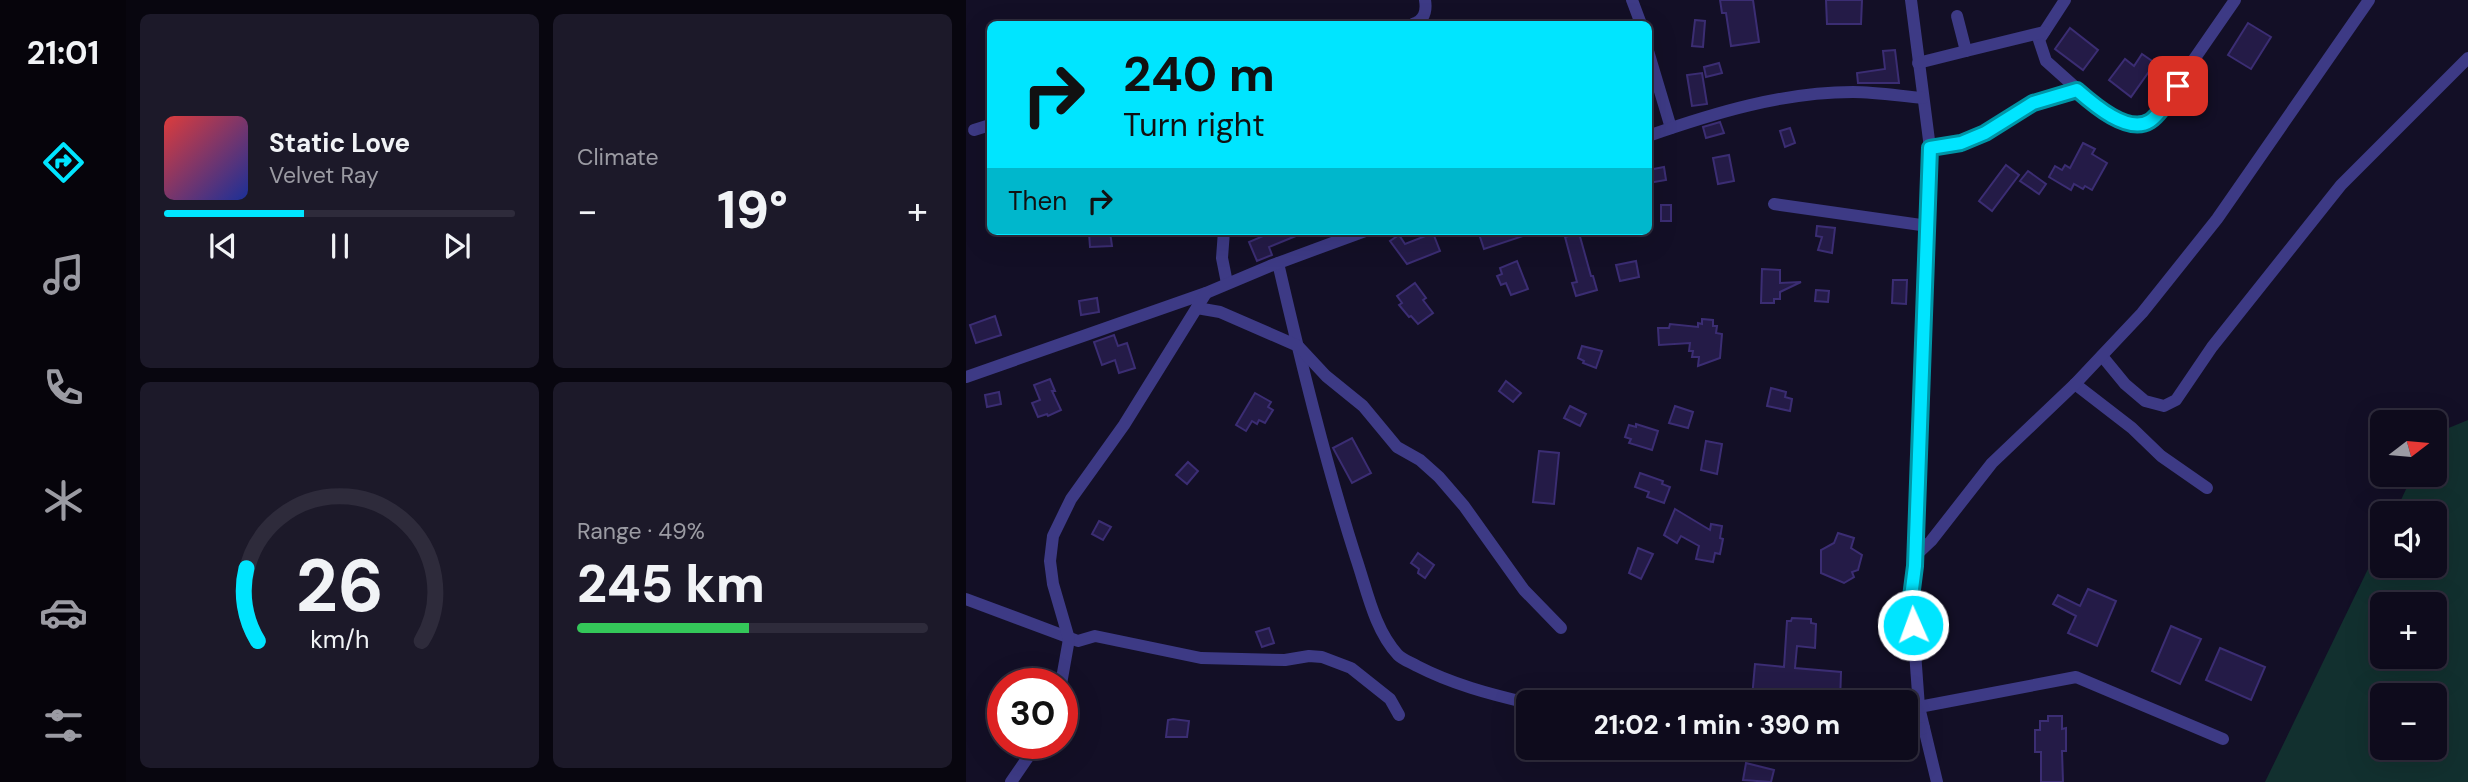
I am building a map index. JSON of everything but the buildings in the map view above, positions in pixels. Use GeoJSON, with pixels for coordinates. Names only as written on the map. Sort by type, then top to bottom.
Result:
{"type":"FeatureCollection","features":[{"type":"Feature","properties":{"kind":"street"},"geometry":{"type":"LineString","coordinates":[[1421,21],[1425,16],[1425,0]]}},
{"type":"Feature","properties":{"kind":"street"},"geometry":{"type":"LineString","coordinates":[[1632,0],[1640,21]]}},
{"type":"Feature","properties":{"kind":"street"},"geometry":{"type":"LineString","coordinates":[[1911,0],[1930,148],[1911,597],[1919,707],[1937,782]]}},
{"type":"Feature","properties":{"kind":"street"},"geometry":{"type":"LineString","coordinates":[[2065,0],[2039,40],[2046,61],[2103,112],[2127,123],[2140,125],[2152,120],[2235,0]]}},
{"type":"Feature","properties":{"kind":"street"},"geometry":{"type":"LineString","coordinates":[[1914,557],[1931,541],[1992,463],[2075,384],[2142,313],[2217,219],[2369,0]]}},
{"type":"Feature","properties":{"kind":"street"},"geometry":{"type":"LineString","coordinates":[[1957,16],[1966,51]]}},
{"type":"Feature","properties":{"kind":"street"},"geometry":{"type":"LineString","coordinates":[[1918,63],[2044,32]]}},
{"type":"Feature","properties":{"kind":"street"},"geometry":{"type":"LineString","coordinates":[[2102,356],[2125,384],[2145,401],[2164,406],[2176,400],[2213,347],[2342,185],[2468,58]]}},
{"type":"Feature","properties":{"kind":"street"},"geometry":{"type":"LineString","coordinates":[[1652,64],[1671,128]]}},
{"type":"Feature","properties":{"kind":"street"},"geometry":{"type":"LineString","coordinates":[[1930,148],[1961,143],[1985,133],[2033,103],[2077,90]]}},
{"type":"Feature","properties":{"kind":"street"},"geometry":{"type":"LineString","coordinates":[[1652,135],[1722,112],[1797,97],[1854,92],[1923,98]]}},
{"type":"Feature","properties":{"kind":"street"},"geometry":{"type":"LineString","coordinates":[[974,130],[987,126]]}},
{"type":"Feature","properties":{"kind":"street"},"geometry":{"type":"LineString","coordinates":[[1774,204],[1928,226]]}},
{"type":"Feature","properties":{"kind":"street"},"geometry":{"type":"LineString","coordinates":[[1224,235],[1222,258],[1227,283]]}},
{"type":"Feature","properties":{"kind":"street"},"geometry":{"type":"LineString","coordinates":[[966,377],[1206,293],[1354,235]]}},
{"type":"Feature","properties":{"kind":"street"},"geometry":{"type":"LineString","coordinates":[[1278,263],[1347,528],[1385,638],[1400,657],[1436,676],[1516,700]]}},
{"type":"Feature","properties":{"kind":"street"},"geometry":{"type":"LineString","coordinates":[[1064,668],[1069,639],[1053,584],[1050,561],[1053,536],[1072,499],[1117,436],[1206,293]]}},
{"type":"Feature","properties":{"kind":"street"},"geometry":{"type":"LineString","coordinates":[[1197,308],[1220,312],[1298,346],[1326,376],[1363,405],[1398,447],[1420,460],[1439,477],[1464,506],[1524,590],[1561,628]]}},
{"type":"Feature","properties":{"kind":"street"},"geometry":{"type":"LineString","coordinates":[[2075,384],[2132,428],[2161,456],[2207,488]]}},
{"type":"Feature","properties":{"kind":"street"},"geometry":{"type":"LineString","coordinates":[[966,599],[1078,641],[1095,636],[1201,658],[1285,660],[1322,657],[1351,668],[1390,699],[1399,715]]}},
{"type":"Feature","properties":{"kind":"street"},"geometry":{"type":"LineString","coordinates":[[1919,707],[2076,677],[2223,739]]}},
{"type":"Feature","properties":{"kind":"street"},"geometry":{"type":"LineString","coordinates":[[1918,730],[1924,728]]}},
{"type":"Feature","properties":{"kind":"street"},"geometry":{"type":"LineString","coordinates":[[1012,782],[1027,759]]}},
{"type":"Feature","properties":{"kind":"green space"},"geometry":{"type":"Polygon","coordinates":[[[2468,420],[2468,782],[2265,782],[2370,565],[2370,578],[2447,578],[2447,501],[2401,501],[2407,487],[2447,487],[2447,429],[2468,420]]]}},
{"type":"Feature","properties":{"kind":"route"},"geometry":{"type":"LineString","coordinates":[[1913,625],[1911,597],[1915,566],[1930,148],[1961,143],[1985,133],[2033,103],[2077,90],[2103,112],[2127,123],[2140,125],[2152,120],[2178,86]]}}]}
